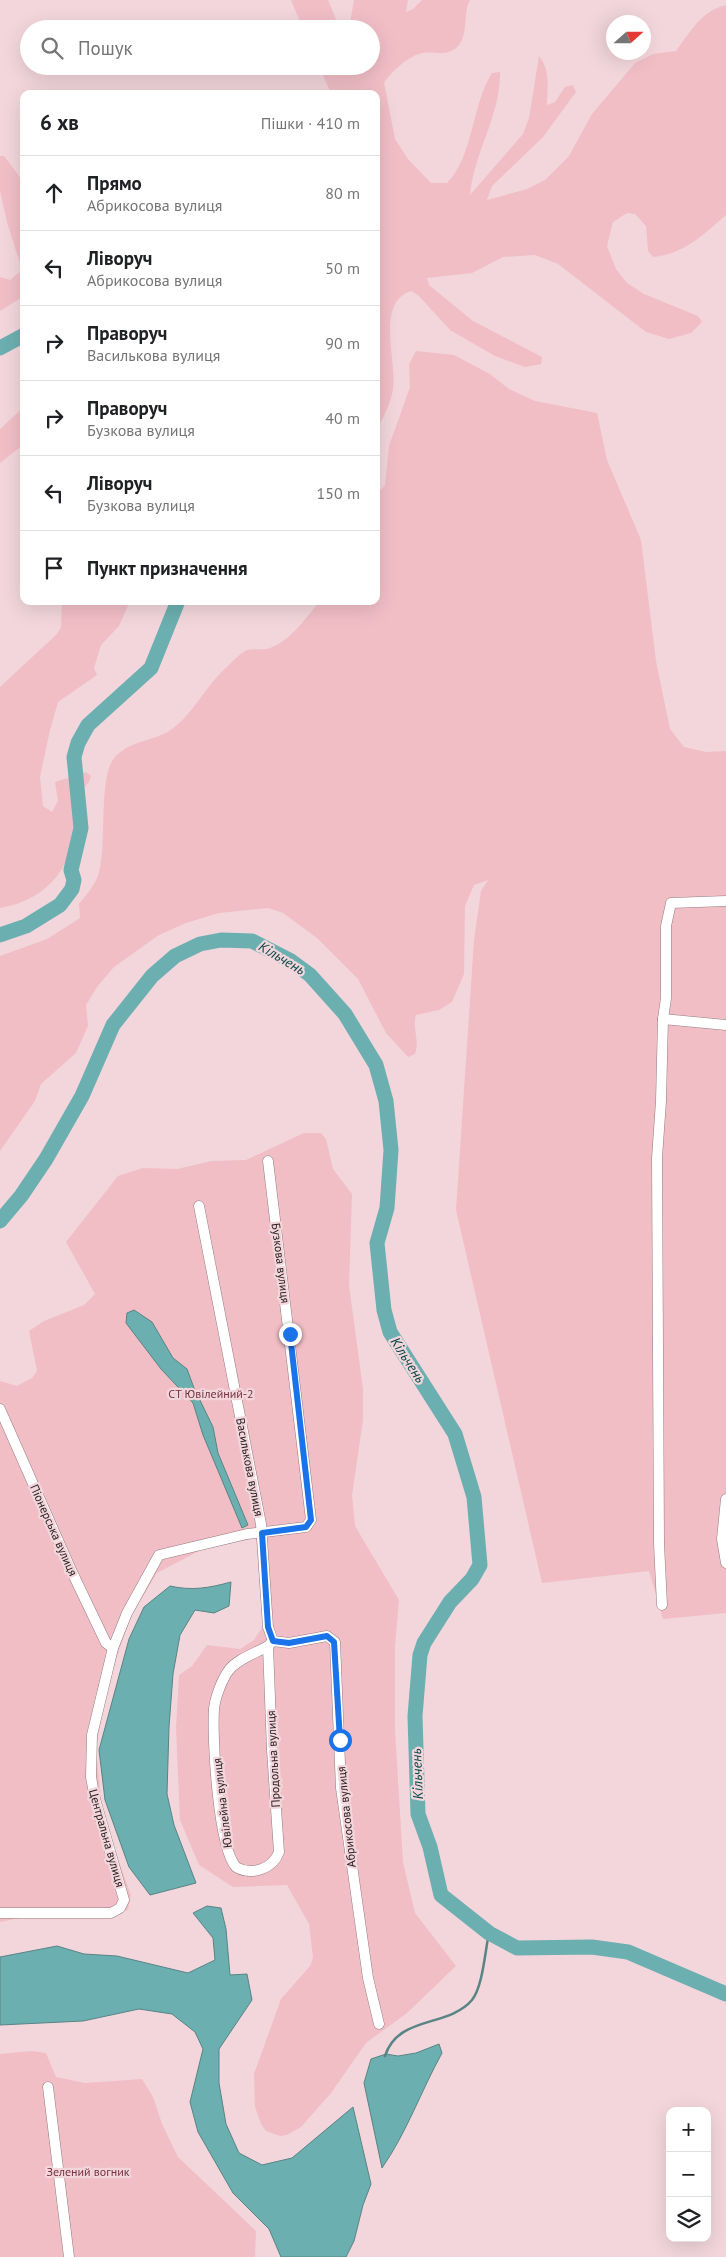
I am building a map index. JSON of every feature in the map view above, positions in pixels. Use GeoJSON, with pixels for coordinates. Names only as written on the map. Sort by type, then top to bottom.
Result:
{"type":"FeatureCollection","features":[{"type":"Feature","properties":{"kind":"street"},"geometry":{"type":"LineString","coordinates":[[662,1605],[659,1544],[656,1158],[661,1101],[663,1019],[666,998],[666,926],[671,903],[726,901]]}},
{"type":"Feature","properties":{"kind":"street"},"geometry":{"type":"LineString","coordinates":[[663,1019],[687,1019],[726,1025]]}},
{"type":"Feature","properties":{"kind":"street","name":"Бузкова вулиця"},"geometry":{"type":"LineString","coordinates":[[262,1533],[306,1527],[311,1520],[268,1161]]}},
{"type":"Feature","properties":{"kind":"street","name":"Василькова вулиця"},"geometry":{"type":"LineString","coordinates":[[199,1206],[262,1533],[268,1627],[271,1644]]}},
{"type":"Feature","properties":{"kind":"street","name":"Піонерська вулиця"},"geometry":{"type":"LineString","coordinates":[[0,1409],[72,1572],[106,1643],[113,1648]]}},
{"type":"Feature","properties":{"kind":"street"},"geometry":{"type":"LineString","coordinates":[[726,1498],[722,1539],[726,1563]]}},
{"type":"Feature","properties":{"kind":"street","name":"Центральна вулиця"},"geometry":{"type":"LineString","coordinates":[[0,1913],[111,1913],[120,1908],[124,1900],[91,1777],[92,1735],[113,1648],[127,1612],[159,1555],[247,1534],[262,1533]]}},
{"type":"Feature","properties":{"kind":"street","name":"Абрикосова вулиця"},"geometry":{"type":"LineString","coordinates":[[271,1644],[289,1643],[327,1636],[334,1642],[341,1788],[367,1969],[379,2024]]}},
{"type":"Feature","properties":{"kind":"street","name":"Продольна вулиця"},"geometry":{"type":"LineString","coordinates":[[260,1869],[272,1864],[279,1852],[272,1750],[271,1644]]}},
{"type":"Feature","properties":{"kind":"street","name":"Ювілейна вулиця"},"geometry":{"type":"LineString","coordinates":[[260,1869],[249,1871],[240,1869],[231,1862],[227,1852],[216,1778],[214,1708],[229,1669],[241,1660],[271,1644]]}},
{"type":"Feature","properties":{"kind":"street"},"geometry":{"type":"LineString","coordinates":[[48,2087],[69,2257]]}},
{"type":"Feature","properties":{"kind":"green space"},"geometry":{"type":"Polygon","coordinates":[[[291,0],[328,0],[336,20],[299,20],[291,0]]]}},
{"type":"Feature","properties":{"kind":"green space"},"geometry":{"type":"Polygon","coordinates":[[[354,0],[408,0],[406,12],[413,9],[422,0],[470,0],[466,11],[463,37],[456,48],[448,52],[418,54],[406,60],[384,83],[395,139],[408,159],[431,183],[447,183],[456,172],[467,145],[485,86],[492,73],[500,72],[499,88],[492,118],[472,179],[470,195],[523,134],[529,118],[539,56],[547,73],[547,105],[555,102],[565,87],[573,85],[576,92],[543,137],[492,186],[487,200],[527,189],[545,180],[569,156],[592,114],[635,63],[641,60],[651,60],[651,55],[653,54],[676,51],[703,17],[717,8],[726,5],[726,215],[684,248],[653,257],[648,251],[646,226],[635,214],[627,213],[613,222],[607,246],[616,269],[627,283],[644,294],[698,316],[702,322],[691,333],[669,339],[646,332],[558,264],[535,255],[503,257],[472,273],[427,278],[429,285],[473,321],[542,357],[541,364],[525,367],[495,356],[450,330],[418,295],[411,291],[400,297],[394,307],[390,334],[393,389],[380,423],[380,90],[329,90],[323,75],[380,75],[380,20],[351,20],[354,0]]]}},
{"type":"Feature","properties":{"kind":"green space"},"geometry":{"type":"Polygon","coordinates":[[[0,156],[4,156],[20,178],[20,264],[7,222],[0,191],[0,156]]]}},
{"type":"Feature","properties":{"kind":"green space"},"geometry":{"type":"Polygon","coordinates":[[[20,272],[20,298],[0,311],[0,277],[10,280],[20,272]]]}},
{"type":"Feature","properties":{"kind":"green space"},"geometry":{"type":"Polygon","coordinates":[[[416,351],[454,355],[490,374],[509,389],[535,401],[597,413],[607,460],[641,540],[656,661],[670,729],[684,747],[706,752],[726,751],[726,1613],[663,1619],[649,1571],[542,1583],[456,1210],[474,940],[481,891],[488,880],[474,885],[465,906],[464,974],[452,1002],[439,1010],[416,1015],[417,1044],[415,1054],[408,1057],[386,1033],[358,979],[317,938],[283,913],[268,908],[219,913],[186,923],[159,935],[114,967],[97,987],[86,1005],[88,1026],[76,1053],[41,1084],[35,1101],[0,1151],[0,956],[47,939],[80,918],[79,904],[93,885],[99,872],[106,779],[115,757],[129,747],[172,729],[187,715],[213,682],[239,655],[247,650],[270,648],[277,645],[297,628],[316,605],[380,605],[380,490],[385,486],[389,446],[410,387],[409,364],[416,351]]]}},
{"type":"Feature","properties":{"kind":"green space"},"geometry":{"type":"Polygon","coordinates":[[[20,411],[20,447],[0,463],[0,429],[20,411]]]}},
{"type":"Feature","properties":{"kind":"green space"},"geometry":{"type":"Polygon","coordinates":[[[62,605],[128,605],[119,626],[101,645],[94,668],[97,675],[58,702],[50,730],[40,777],[43,806],[52,812],[58,801],[55,782],[86,772],[91,776],[89,782],[74,798],[74,837],[69,854],[61,870],[51,883],[37,895],[20,903],[0,908],[0,687],[57,634],[61,627],[62,605]]]}},
{"type":"Feature","properties":{"kind":"green space","name":"СT Ювілейний-2"},"geometry":{"type":"Polygon","coordinates":[[[304,1133],[321,1133],[326,1139],[333,1169],[352,1194],[349,1285],[363,1389],[363,1420],[352,1495],[355,1526],[399,1600],[395,1646],[395,1730],[403,1862],[415,1913],[456,1966],[407,2013],[366,2043],[331,2093],[301,2127],[287,2135],[280,2136],[266,2131],[261,2124],[255,2107],[254,2074],[281,1999],[310,1966],[313,1958],[309,1924],[287,1885],[233,1887],[199,1865],[180,1820],[176,1728],[179,1675],[192,1666],[207,1645],[240,1649],[254,1640],[263,1626],[256,1538],[201,1550],[157,1573],[130,1618],[108,1684],[96,1748],[103,1817],[131,1895],[128,1910],[114,1915],[25,1917],[0,1922],[0,1381],[17,1386],[32,1378],[37,1371],[29,1331],[44,1321],[84,1305],[95,1294],[66,1242],[118,1176],[143,1168],[177,1169],[212,1161],[246,1160],[304,1133]]]}},
{"type":"Feature","properties":{"kind":"green space","name":"Зелений вогник"},"geometry":{"type":"Polygon","coordinates":[[[32,2051],[46,2053],[56,2077],[85,2083],[142,2079],[153,2097],[162,2124],[178,2157],[256,2231],[255,2257],[0,2257],[0,2054],[32,2051]]]}},
{"type":"Feature","properties":{"kind":"water"},"geometry":{"type":"Polygon","coordinates":[[[134,1310],[152,1322],[173,1358],[187,1369],[213,1427],[218,1453],[248,1525],[242,1528],[203,1435],[193,1403],[161,1369],[126,1323],[127,1313],[134,1310]]]}},
{"type":"Feature","properties":{"kind":"water"},"geometry":{"type":"Polygon","coordinates":[[[231,1582],[229,1606],[214,1613],[195,1610],[180,1635],[173,1674],[167,1794],[174,1825],[196,1883],[150,1895],[129,1867],[105,1800],[99,1750],[129,1639],[144,1607],[170,1586],[200,1588],[231,1582]]]}},
{"type":"Feature","properties":{"kind":"water"},"geometry":{"type":"Polygon","coordinates":[[[207,1906],[221,1908],[226,1929],[230,1975],[247,1974],[252,2000],[219,2049],[219,2083],[226,2124],[239,2153],[262,2165],[292,2158],[353,2107],[371,2184],[363,2205],[354,2241],[346,2257],[281,2257],[269,2229],[233,2193],[198,2132],[190,2102],[203,2049],[195,2032],[172,2014],[139,2009],[83,2021],[0,2025],[0,1957],[57,1946],[84,1954],[117,1956],[188,1973],[215,1960],[213,1938],[193,1913],[207,1906]]]}},
{"type":"Feature","properties":{"kind":"water"},"geometry":{"type":"Polygon","coordinates":[[[439,2044],[442,2053],[399,2140],[382,2168],[364,2083],[371,2059],[386,2054],[398,2056],[416,2053],[439,2044]]]}},
{"type":"Feature","properties":{"kind":"waterway","name":"Кільчень"},"geometry":{"type":"LineString","coordinates":[[0,348],[20,337]]}},
{"type":"Feature","properties":{"kind":"waterway","name":"Кільчень"},"geometry":{"type":"LineString","coordinates":[[0,935],[26,926],[60,905],[72,889],[74,880],[71,870],[81,828],[74,757],[78,743],[88,725],[151,668],[176,605]]}},
{"type":"Feature","properties":{"kind":"waterway","name":"Кільчень"},"geometry":{"type":"LineString","coordinates":[[0,1221],[21,1196],[46,1159],[82,1096],[113,1025],[152,976],[175,956],[200,944],[221,940],[252,941],[291,961],[310,975],[345,1014],[376,1065],[386,1101],[391,1150],[387,1208],[377,1243],[384,1310],[390,1332],[455,1434],[474,1497],[480,1565],[472,1579],[450,1602],[424,1643],[420,1655],[415,1716],[418,1814],[430,1847],[441,1895],[489,1933],[517,1948],[592,1947],[628,1952],[726,1994]]}},
{"type":"Feature","properties":{"kind":"waterway"},"geometry":{"type":"LineString","coordinates":[[385,2056],[391,2043],[401,2034],[412,2028],[450,2015],[462,2009],[472,2000],[479,1986],[489,1933]]}},
{"type":"Feature","properties":{"kind":"route"},"geometry":{"type":"LineString","coordinates":[[290,1334],[311,1520],[306,1527],[262,1533],[268,1627],[273,1641],[289,1643],[327,1636],[332,1638],[336,1664],[340,1740]]}}]}
